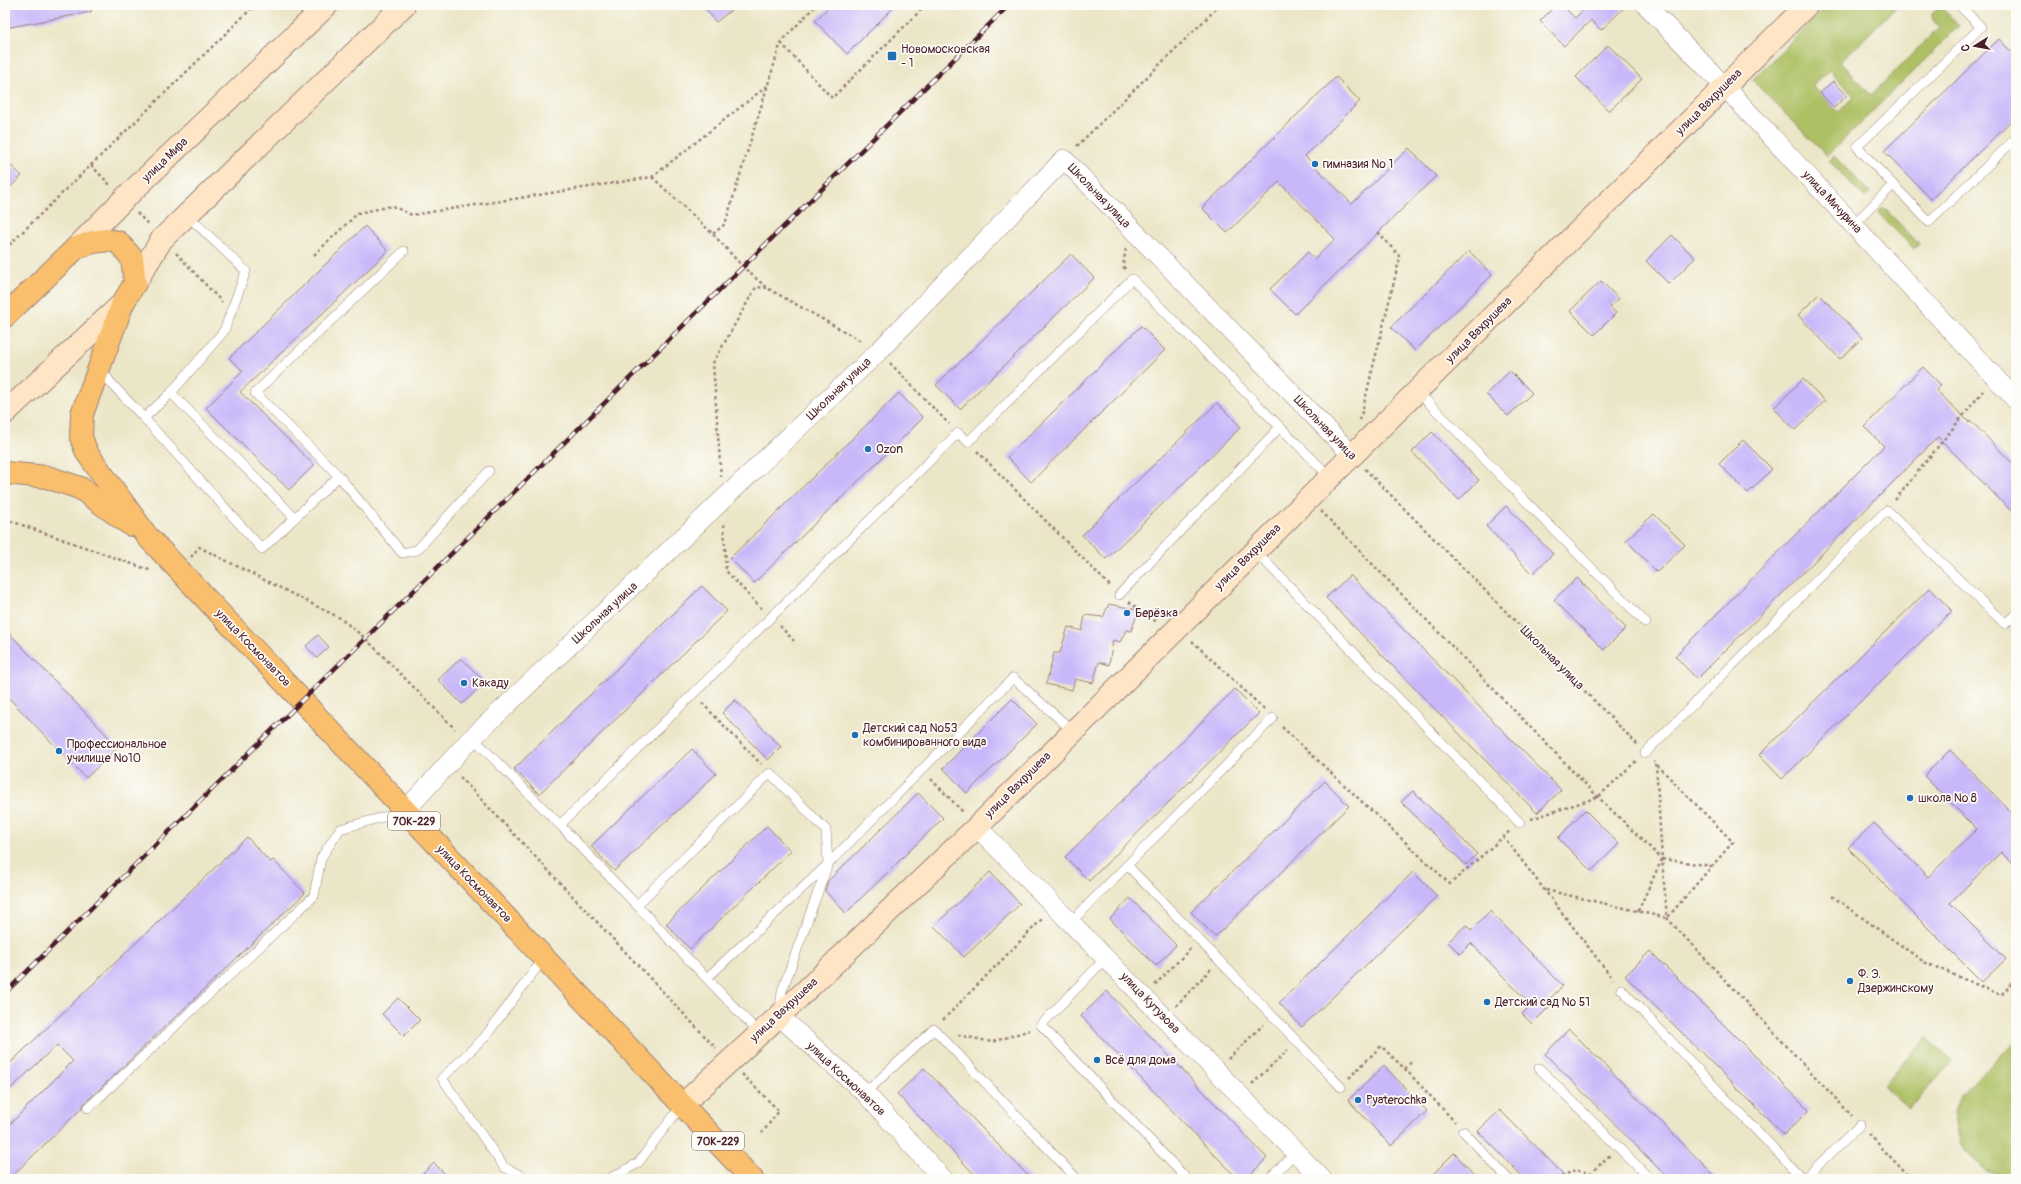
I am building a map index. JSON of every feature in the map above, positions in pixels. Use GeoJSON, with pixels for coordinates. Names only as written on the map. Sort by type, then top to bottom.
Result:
{"type":"FeatureCollection","features":[{"type":"Feature","properties":{"kind":"main road","name":"улица Мира"},"geometry":{"type":"LineString","coordinates":[[5,316],[76,248],[124,199],[327,5]]}},
{"type":"Feature","properties":{"kind":"main road"},"geometry":{"type":"LineString","coordinates":[[147,536],[87,453],[81,437],[82,414],[123,303],[162,239],[186,214],[404,5]]}},
{"type":"Feature","properties":{"kind":"main road","name":"улица Вахрушева"},"geometry":{"type":"LineString","coordinates":[[683,1104],[779,1016],[977,826],[1255,550],[1726,88],[1807,5]]}},
{"type":"Feature","properties":{"kind":"main road"},"geometry":{"type":"LineString","coordinates":[[76,248],[93,242],[107,240],[118,242],[132,258],[135,283]]}},
{"type":"Feature","properties":{"kind":"main road"},"geometry":{"type":"LineString","coordinates":[[5,413],[123,303]]}},
{"type":"Feature","properties":{"kind":"main road"},"geometry":{"type":"LineString","coordinates":[[5,473],[47,477],[80,488],[147,536]]}},
{"type":"Feature","properties":{"kind":"main road","name":"улица Космонавтов"},"geometry":{"type":"LineString","coordinates":[[147,536],[303,700],[404,811],[545,957],[752,1179]]}},
{"type":"Feature","properties":{"kind":"street","name":"улица Мичурина"},"geometry":{"type":"LineString","coordinates":[[1646,5],[1726,88],[2016,400]]}},
{"type":"Feature","properties":{"kind":"street","name":"Школьная улица"},"geometry":{"type":"LineString","coordinates":[[404,811],[471,740],[879,351],[1064,159],[1352,455]]}},
{"type":"Feature","properties":{"kind":"street","name":"улица Кутузова"},"geometry":{"type":"LineString","coordinates":[[977,826],[1322,1179]]}},
{"type":"Feature","properties":{"kind":"street","name":"улица Космонавтов"},"geometry":{"type":"LineString","coordinates":[[779,1016],[865,1093],[943,1179]]}},
{"type":"Feature","properties":{"kind":"lane"},"geometry":{"type":"LineString","coordinates":[[1959,5],[1981,27],[1857,147],[1929,222],[2016,138]]}},
{"type":"Feature","properties":{"kind":"lane"},"geometry":{"type":"LineString","coordinates":[[1853,225],[1893,185]]}},
{"type":"Feature","properties":{"kind":"lane"},"geometry":{"type":"LineString","coordinates":[[144,418],[171,393],[224,331],[246,271],[186,214]]}},
{"type":"Feature","properties":{"kind":"lane"},"geometry":{"type":"LineString","coordinates":[[404,251],[255,393],[339,476],[402,553],[417,550],[489,471]]}},
{"type":"Feature","properties":{"kind":"lane"},"geometry":{"type":"LineString","coordinates":[[560,825],[958,433],[968,442],[1132,279],[1330,477]]}},
{"type":"Feature","properties":{"kind":"lane"},"geometry":{"type":"LineString","coordinates":[[100,368],[110,383],[144,418],[262,549],[339,476]]}},
{"type":"Feature","properties":{"kind":"lane"},"geometry":{"type":"LineString","coordinates":[[1417,392],[1646,623]]}},
{"type":"Feature","properties":{"kind":"lane"},"geometry":{"type":"LineString","coordinates":[[171,393],[295,518]]}},
{"type":"Feature","properties":{"kind":"lane"},"geometry":{"type":"LineString","coordinates":[[1119,595],[1280,427]]}},
{"type":"Feature","properties":{"kind":"lane"},"geometry":{"type":"LineString","coordinates":[[1645,753],[1887,510],[2005,624],[2016,614]]}},
{"type":"Feature","properties":{"kind":"lane"},"geometry":{"type":"LineString","coordinates":[[1255,550],[1520,823]]}},
{"type":"Feature","properties":{"kind":"lane"},"geometry":{"type":"LineString","coordinates":[[707,978],[828,864],[1013,678],[1073,731]]}},
{"type":"Feature","properties":{"kind":"lane"},"geometry":{"type":"LineString","coordinates":[[1071,922],[1273,718]]}},
{"type":"Feature","properties":{"kind":"lane"},"geometry":{"type":"LineString","coordinates":[[471,740],[560,825],[759,1033]]}},
{"type":"Feature","properties":{"kind":"lane"},"geometry":{"type":"LineString","coordinates":[[637,905],[770,773],[826,830],[828,864],[782,991],[779,1016]]}},
{"type":"Feature","properties":{"kind":"lane"},"geometry":{"type":"LineString","coordinates":[[88,1108],[314,896],[321,858],[340,829],[404,811]]}},
{"type":"Feature","properties":{"kind":"lane"},"geometry":{"type":"LineString","coordinates":[[1127,865],[1341,1087]]}},
{"type":"Feature","properties":{"kind":"lane"},"geometry":{"type":"LineString","coordinates":[[528,1179],[504,1167],[442,1078],[484,1038],[545,957]]}},
{"type":"Feature","properties":{"kind":"lane"},"geometry":{"type":"LineString","coordinates":[[1106,958],[1041,1025],[1187,1179]]}},
{"type":"Feature","properties":{"kind":"lane"},"geometry":{"type":"LineString","coordinates":[[1621,989],[1804,1179],[1860,1125]]}},
{"type":"Feature","properties":{"kind":"lane"},"geometry":{"type":"LineString","coordinates":[[865,1093],[934,1029],[1077,1179]]}},
{"type":"Feature","properties":{"kind":"lane"},"geometry":{"type":"LineString","coordinates":[[1539,1068],[1650,1179]]}},
{"type":"Feature","properties":{"kind":"lane"},"geometry":{"type":"LineString","coordinates":[[609,1179],[638,1163],[683,1104]]}},
{"type":"Feature","properties":{"kind":"lane"},"geometry":{"type":"LineString","coordinates":[[1463,1131],[1508,1179]]}},
{"type":"Feature","properties":{"kind":"lane"},"geometry":{"type":"LineString","coordinates":[[1269,1179],[1296,1152]]}},
{"type":"Feature","properties":{"kind":"path"},"geometry":{"type":"LineString","coordinates":[[5,249],[255,5]]}},
{"type":"Feature","properties":{"kind":"path"},"geometry":{"type":"LineString","coordinates":[[713,234],[725,224],[781,42],[816,5]]}},
{"type":"Feature","properties":{"kind":"path"},"geometry":{"type":"LineString","coordinates":[[781,42],[832,98],[926,5]]}},
{"type":"Feature","properties":{"kind":"path"},"geometry":{"type":"LineString","coordinates":[[1064,159],[1220,5]]}},
{"type":"Feature","properties":{"kind":"path"},"geometry":{"type":"LineString","coordinates":[[314,255],[358,214],[392,206],[412,215],[652,177],[767,86]]}},
{"type":"Feature","properties":{"kind":"path"},"geometry":{"type":"LineString","coordinates":[[652,177],[713,234],[733,258],[767,288]]}},
{"type":"Feature","properties":{"kind":"path"},"geometry":{"type":"LineString","coordinates":[[1130,228],[1123,266],[1132,279]]}},
{"type":"Feature","properties":{"kind":"path"},"geometry":{"type":"LineString","coordinates":[[1359,425],[1400,257],[1378,232]]}},
{"type":"Feature","properties":{"kind":"path"},"geometry":{"type":"LineString","coordinates":[[1887,510],[1994,377]]}},
{"type":"Feature","properties":{"kind":"path"},"geometry":{"type":"LineString","coordinates":[[968,442],[1119,595],[1157,622],[1165,614],[1273,718],[1450,884],[1503,836],[1520,823],[1598,796],[1645,753]]}},
{"type":"Feature","properties":{"kind":"path","name":"Школьная улица"},"geometry":{"type":"LineString","coordinates":[[1352,455],[1733,842],[1712,866]]}},
{"type":"Feature","properties":{"kind":"path"},"geometry":{"type":"LineString","coordinates":[[1308,498],[1598,796],[1662,859],[1712,866]]}},
{"type":"Feature","properties":{"kind":"path"},"geometry":{"type":"LineString","coordinates":[[5,519],[156,572],[180,572],[199,547],[340,618],[366,638],[471,740]]}},
{"type":"Feature","properties":{"kind":"path"},"geometry":{"type":"LineString","coordinates":[[693,694],[770,773]]}},
{"type":"Feature","properties":{"kind":"path"},"geometry":{"type":"LineString","coordinates":[[1656,763],[1667,918]]}},
{"type":"Feature","properties":{"kind":"path"},"geometry":{"type":"LineString","coordinates":[[447,764],[730,1062],[779,1111],[762,1133]]}},
{"type":"Feature","properties":{"kind":"path"},"geometry":{"type":"LineString","coordinates":[[922,770],[977,826]]}},
{"type":"Feature","properties":{"kind":"path"},"geometry":{"type":"LineString","coordinates":[[1503,836],[1621,989]]}},
{"type":"Feature","properties":{"kind":"path"},"geometry":{"type":"LineString","coordinates":[[1638,911],[1662,859]]}},
{"type":"Feature","properties":{"kind":"path"},"geometry":{"type":"LineString","coordinates":[[1667,918],[1712,866]]}},
{"type":"Feature","properties":{"kind":"path"},"geometry":{"type":"LineString","coordinates":[[1546,890],[1667,918],[1911,1179]]}},
{"type":"Feature","properties":{"kind":"path"},"geometry":{"type":"LineString","coordinates":[[1832,896],[1924,962],[2001,995],[2016,980]]}},
{"type":"Feature","properties":{"kind":"path"},"geometry":{"type":"LineString","coordinates":[[934,1029],[1055,906]]}},
{"type":"Feature","properties":{"kind":"path"},"geometry":{"type":"LineString","coordinates":[[1144,996],[1200,939]]}},
{"type":"Feature","properties":{"kind":"path"},"geometry":{"type":"LineString","coordinates":[[1164,1018],[1220,960]]}},
{"type":"Feature","properties":{"kind":"path"},"geometry":{"type":"LineString","coordinates":[[1216,1070],[1273,1016]]}},
{"type":"Feature","properties":{"kind":"path"},"geometry":{"type":"LineString","coordinates":[[934,1029],[992,1042],[1015,1036]]}},
{"type":"Feature","properties":{"kind":"path"},"geometry":{"type":"LineString","coordinates":[[1240,1095],[1297,1041]]}},
{"type":"Feature","properties":{"kind":"path"},"geometry":{"type":"LineString","coordinates":[[1341,1087],[1381,1046],[1406,1069],[1463,1131]]}},
{"type":"Feature","properties":{"kind":"path"},"geometry":{"type":"LineString","coordinates":[[1406,1069],[1412,1061]]}},
{"type":"Feature","properties":{"kind":"path"},"geometry":{"type":"LineString","coordinates":[[1556,1179],[1575,1170],[1590,1174],[1618,1147]]}},
{"type":"Feature","properties":{"kind":"green space"},"geometry":{"type":"Polygon","coordinates":[[[1828,5],[1898,5],[1840,62],[1871,95],[1939,27],[1933,20],[1932,14],[1936,10],[1942,8],[1959,26],[1827,156],[1752,80],[1828,5]],[[1829,70],[1813,86],[1839,112],[1854,96],[1829,70]]]}},
{"type":"Feature","properties":{"kind":"green space"},"geometry":{"type":"Polygon","coordinates":[[[1834,156],[1870,193],[1865,198],[1829,161],[1834,156]]]}},
{"type":"Feature","properties":{"kind":"green space"},"geometry":{"type":"Polygon","coordinates":[[[1883,207],[1919,244],[1914,249],[1878,213],[1883,207]]]}},
{"type":"Feature","properties":{"kind":"green space"},"geometry":{"type":"Polygon","coordinates":[[[1926,1038],[1952,1062],[1909,1109],[1883,1085],[1926,1038]]]}},
{"type":"Feature","properties":{"kind":"green space"},"geometry":{"type":"Polygon","coordinates":[[[2016,1041],[2015,1177],[1985,1170],[1960,1144],[1954,1111],[1960,1095],[2016,1041]]]}},
{"type":"Feature","properties":{"kind":"building"},"geometry":{"type":"Polygon","coordinates":[[[5,5],[91,5],[91,12],[5,28],[5,5]]]}},
{"type":"Feature","properties":{"kind":"building"},"geometry":{"type":"Polygon","coordinates":[[[703,5],[738,5],[716,22],[703,5]]]}},
{"type":"Feature","properties":{"kind":"building","name":"Новомосковская - 1"},"geometry":{"type":"Polygon","coordinates":[[[831,5],[896,5],[847,54],[815,21],[831,5]]]}},
{"type":"Feature","properties":{"kind":"building"},"geometry":{"type":"Polygon","coordinates":[[[1556,5],[1562,5],[1575,18],[1582,11],[1576,5],[1627,5],[1601,30],[1591,20],[1564,46],[1540,21],[1556,5]]]}},
{"type":"Feature","properties":{"kind":"building"},"geometry":{"type":"Polygon","coordinates":[[[1999,39],[2016,57],[2016,116],[1931,199],[1884,151],[1999,39]]]}},
{"type":"Feature","properties":{"kind":"building"},"geometry":{"type":"Polygon","coordinates":[[[1608,45],[1642,79],[1609,111],[1576,77],[1608,45]]]}},
{"type":"Feature","properties":{"kind":"building","name":"гимназия № 1"},"geometry":{"type":"Polygon","coordinates":[[[1336,77],[1360,101],[1305,156],[1352,204],[1409,148],[1436,176],[1295,314],[1270,289],[1308,252],[1314,259],[1335,239],[1279,182],[1227,233],[1202,208],[1336,77]]]}},
{"type":"Feature","properties":{"kind":"building"},"geometry":{"type":"Polygon","coordinates":[[[1833,81],[1847,95],[1834,108],[1820,93],[1833,81]]]}},
{"type":"Feature","properties":{"kind":"building"},"geometry":{"type":"Polygon","coordinates":[[[5,160],[22,176],[5,192],[5,160]]]}},
{"type":"Feature","properties":{"kind":"building"},"geometry":{"type":"Polygon","coordinates":[[[365,226],[388,251],[240,392],[314,465],[289,490],[206,408],[243,371],[229,358],[365,226]]]}},
{"type":"Feature","properties":{"kind":"building"},"geometry":{"type":"Polygon","coordinates":[[[1672,235],[1695,258],[1669,284],[1646,261],[1672,235]]]}},
{"type":"Feature","properties":{"kind":"building"},"geometry":{"type":"Polygon","coordinates":[[[1469,251],[1492,275],[1415,351],[1391,327],[1469,251]]]}},
{"type":"Feature","properties":{"kind":"building"},"geometry":{"type":"Polygon","coordinates":[[[1071,254],[1094,278],[960,409],[936,385],[1071,254]]]}},
{"type":"Feature","properties":{"kind":"building"},"geometry":{"type":"Polygon","coordinates":[[[1601,281],[1619,299],[1610,307],[1616,313],[1594,335],[1570,311],[1601,281]]]}},
{"type":"Feature","properties":{"kind":"building"},"geometry":{"type":"Polygon","coordinates":[[[1819,294],[1862,338],[1840,359],[1798,315],[1819,294]]]}},
{"type":"Feature","properties":{"kind":"building"},"geometry":{"type":"Polygon","coordinates":[[[1141,326],[1165,350],[1031,482],[1007,457],[1141,326]]]}},
{"type":"Feature","properties":{"kind":"building"},"geometry":{"type":"Polygon","coordinates":[[[1923,367],[1941,385],[1936,390],[1969,422],[1970,420],[2016,467],[2016,516],[1938,437],[1697,679],[1675,656],[1884,446],[1864,427],[1923,367]]]}},
{"type":"Feature","properties":{"kind":"building"},"geometry":{"type":"Polygon","coordinates":[[[1510,371],[1532,393],[1508,416],[1486,394],[1510,371]]]}},
{"type":"Feature","properties":{"kind":"building"},"geometry":{"type":"Polygon","coordinates":[[[1803,379],[1825,401],[1795,430],[1774,408],[1803,379]]]}},
{"type":"Feature","properties":{"kind":"building"},"geometry":{"type":"Polygon","coordinates":[[[899,393],[923,418],[754,583],[730,558],[899,393]]]}},
{"type":"Feature","properties":{"kind":"building"},"geometry":{"type":"Polygon","coordinates":[[[1217,403],[1241,427],[1106,559],[1082,535],[1217,403]]]}},
{"type":"Feature","properties":{"kind":"building"},"geometry":{"type":"Polygon","coordinates":[[[1432,432],[1479,480],[1459,500],[1412,452],[1432,432]]]}},
{"type":"Feature","properties":{"kind":"building"},"geometry":{"type":"Polygon","coordinates":[[[1743,440],[1772,469],[1748,493],[1719,464],[1743,440]]]}},
{"type":"Feature","properties":{"kind":"building"},"geometry":{"type":"Polygon","coordinates":[[[1506,506],[1553,554],[1532,574],[1486,526],[1506,506]]]}},
{"type":"Feature","properties":{"kind":"building"},"geometry":{"type":"Polygon","coordinates":[[[1654,514],[1685,545],[1657,572],[1626,540],[1654,514]]]}},
{"type":"Feature","properties":{"kind":"building"},"geometry":{"type":"Polygon","coordinates":[[[1350,575],[1561,790],[1537,813],[1326,598],[1350,575]]]}},
{"type":"Feature","properties":{"kind":"building"},"geometry":{"type":"Polygon","coordinates":[[[1577,578],[1626,628],[1604,650],[1554,600],[1577,578]]]}},
{"type":"Feature","properties":{"kind":"building"},"geometry":{"type":"Polygon","coordinates":[[[702,586],[727,611],[539,794],[514,769],[702,586]]]}},
{"type":"Feature","properties":{"kind":"building"},"geometry":{"type":"Polygon","coordinates":[[[1930,588],[1952,611],[1782,779],[1759,755],[1930,588]]]}},
{"type":"Feature","properties":{"kind":"building"},"geometry":{"type":"Polygon","coordinates":[[[1109,604],[1139,610],[1131,631],[1126,630],[1120,642],[1113,640],[1109,665],[1099,662],[1093,683],[1075,679],[1072,690],[1046,684],[1054,653],[1060,653],[1068,627],[1082,631],[1085,615],[1103,617],[1109,604]]]}},
{"type":"Feature","properties":{"kind":"building"},"geometry":{"type":"Polygon","coordinates":[[[5,629],[118,747],[86,778],[5,694],[5,629]]]}},
{"type":"Feature","properties":{"kind":"building"},"geometry":{"type":"Polygon","coordinates":[[[318,635],[329,647],[317,658],[306,646],[318,635]]]}},
{"type":"Feature","properties":{"kind":"building"},"geometry":{"type":"Polygon","coordinates":[[[461,658],[485,682],[462,704],[438,680],[461,658]]]}},
{"type":"Feature","properties":{"kind":"building"},"geometry":{"type":"Polygon","coordinates":[[[1235,689],[1259,713],[1089,881],[1065,857],[1235,689]]]}},
{"type":"Feature","properties":{"kind":"building"},"geometry":{"type":"Polygon","coordinates":[[[1012,699],[1037,724],[967,793],[943,768],[1012,699]]]}},
{"type":"Feature","properties":{"kind":"building"},"geometry":{"type":"Polygon","coordinates":[[[735,700],[781,747],[768,760],[722,713],[735,700]]]}},
{"type":"Feature","properties":{"kind":"building"},"geometry":{"type":"Polygon","coordinates":[[[692,749],[716,774],[614,871],[591,846],[692,749]]]}},
{"type":"Feature","properties":{"kind":"building"},"geometry":{"type":"Polygon","coordinates":[[[1950,750],[2016,817],[2016,867],[2001,852],[1950,903],[2006,959],[1982,982],[1848,848],[1874,823],[1928,877],[1977,829],[1924,776],[1950,750]]]}},
{"type":"Feature","properties":{"kind":"building"},"geometry":{"type":"Polygon","coordinates":[[[1325,781],[1349,806],[1215,937],[1191,912],[1325,781]]]}},
{"type":"Feature","properties":{"kind":"building"},"geometry":{"type":"Polygon","coordinates":[[[1413,791],[1477,854],[1466,865],[1401,802],[1413,791]]]}},
{"type":"Feature","properties":{"kind":"building"},"geometry":{"type":"Polygon","coordinates":[[[918,793],[943,818],[846,913],[825,891],[828,881],[918,793]]]}},
{"type":"Feature","properties":{"kind":"building"},"geometry":{"type":"Polygon","coordinates":[[[1585,810],[1619,844],[1591,871],[1558,838],[1585,810]]]}},
{"type":"Feature","properties":{"kind":"building"},"geometry":{"type":"Polygon","coordinates":[[[767,826],[791,851],[690,949],[666,924],[767,826]]]}},
{"type":"Feature","properties":{"kind":"building"},"geometry":{"type":"Polygon","coordinates":[[[247,837],[270,862],[273,860],[305,893],[84,1104],[82,1108],[9,1179],[5,1179],[5,1129],[73,1061],[57,1045],[5,1094],[5,1068],[247,837]]]}},
{"type":"Feature","properties":{"kind":"building"},"geometry":{"type":"Polygon","coordinates":[[[990,872],[1020,904],[964,957],[934,926],[990,872]]]}},
{"type":"Feature","properties":{"kind":"building"},"geometry":{"type":"Polygon","coordinates":[[[1413,872],[1437,896],[1302,1027],[1279,1003],[1413,872]]]}},
{"type":"Feature","properties":{"kind":"building"},"geometry":{"type":"Polygon","coordinates":[[[1130,898],[1176,945],[1156,966],[1110,919],[1130,898]]]}},
{"type":"Feature","properties":{"kind":"building"},"geometry":{"type":"Polygon","coordinates":[[[1490,911],[1563,986],[1547,1001],[1551,1005],[1532,1024],[1522,1014],[1531,1005],[1471,943],[1460,954],[1448,942],[1466,925],[1471,930],[1490,911]]]}},
{"type":"Feature","properties":{"kind":"building"},"geometry":{"type":"Polygon","coordinates":[[[1650,951],[1809,1110],[1784,1135],[1625,976],[1650,951]]]}},
{"type":"Feature","properties":{"kind":"building"},"geometry":{"type":"Polygon","coordinates":[[[1107,991],[1267,1158],[1246,1179],[1238,1179],[1081,1016],[1107,991]]]}},
{"type":"Feature","properties":{"kind":"building"},"geometry":{"type":"Polygon","coordinates":[[[398,998],[420,1020],[404,1036],[382,1014],[398,998]]]}},
{"type":"Feature","properties":{"kind":"building"},"geometry":{"type":"Polygon","coordinates":[[[1569,1029],[1718,1179],[1669,1179],[1545,1054],[1569,1029]]]}},
{"type":"Feature","properties":{"kind":"building"},"geometry":{"type":"Polygon","coordinates":[[[1384,1066],[1427,1111],[1391,1146],[1348,1100],[1384,1066]]]}},
{"type":"Feature","properties":{"kind":"building"},"geometry":{"type":"Polygon","coordinates":[[[924,1068],[1031,1179],[979,1179],[897,1094],[924,1068]]]}},
{"type":"Feature","properties":{"kind":"building"},"geometry":{"type":"Polygon","coordinates":[[[1500,1110],[1568,1179],[1525,1179],[1478,1131],[1500,1110]]]}},
{"type":"Feature","properties":{"kind":"building"},"geometry":{"type":"Polygon","coordinates":[[[1454,1153],[1479,1179],[1428,1179],[1454,1153]]]}},
{"type":"Feature","properties":{"kind":"building"},"geometry":{"type":"Polygon","coordinates":[[[434,1163],[450,1179],[417,1179],[434,1163]]]}},
{"type":"Feature","properties":{"kind":"railway"},"geometry":{"type":"LineString","coordinates":[[5,993],[1009,5]]}},
{"type":"Feature","properties":{"kind":"place","name":"Новомосковская - 1"},"geometry":{"type":"Point","coordinates":[892,56]}},
{"type":"Feature","properties":{"kind":"place","name":"гимназия № 1"},"geometry":{"type":"Point","coordinates":[1315,164]}},
{"type":"Feature","properties":{"kind":"place","name":"Ozon"},"geometry":{"type":"Point","coordinates":[868,449]}},
{"type":"Feature","properties":{"kind":"place","name":"Берёзка"},"geometry":{"type":"Point","coordinates":[1127,613]}},
{"type":"Feature","properties":{"kind":"place","name":"Какаду"},"geometry":{"type":"Point","coordinates":[464,683]}},
{"type":"Feature","properties":{"kind":"place","name":"Детский сад №53 комбинированного вида"},"geometry":{"type":"Point","coordinates":[855,735]}},
{"type":"Feature","properties":{"kind":"place","name":"Профессиональное училище №10"},"geometry":{"type":"Point","coordinates":[59,751]}},
{"type":"Feature","properties":{"kind":"place","name":"школа № 8"},"geometry":{"type":"Point","coordinates":[1910,798]}},
{"type":"Feature","properties":{"kind":"place","name":"Ф. Э. Дзержинскому"},"geometry":{"type":"Point","coordinates":[1850,981]}},
{"type":"Feature","properties":{"kind":"place","name":"Детский сад № 51"},"geometry":{"type":"Point","coordinates":[1487,1002]}},
{"type":"Feature","properties":{"kind":"place","name":"Всё для дома"},"geometry":{"type":"Point","coordinates":[1097,1060]}},
{"type":"Feature","properties":{"kind":"place","name":"Pyaterochka"},"geometry":{"type":"Point","coordinates":[1358,1100]}}]}
